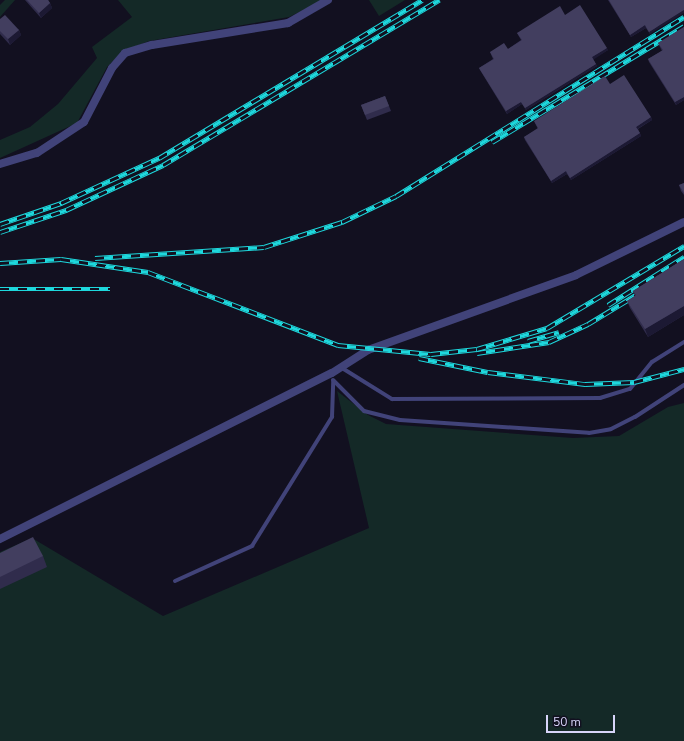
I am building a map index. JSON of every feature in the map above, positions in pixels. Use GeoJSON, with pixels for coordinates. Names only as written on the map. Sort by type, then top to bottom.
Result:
{"type":"FeatureCollection","features":[{"type":"Feature","properties":{"kind":"street"},"geometry":{"type":"LineString","coordinates":[[0,164],[37,152],[84,122],[112,68],[126,53],[152,45],[288,23],[328,0]]}},
{"type":"Feature","properties":{"kind":"street"},"geometry":{"type":"LineString","coordinates":[[0,539],[332,377],[342,368],[368,350],[412,331],[576,275],[684,222]]}},
{"type":"Feature","properties":{"kind":"lane"},"geometry":{"type":"LineString","coordinates":[[342,368],[392,398],[600,398],[630,389],[652,362],[684,342]]}},
{"type":"Feature","properties":{"kind":"lane"},"geometry":{"type":"LineString","coordinates":[[332,377],[364,411],[390,418],[581,433],[611,429],[684,385]]}},
{"type":"Feature","properties":{"kind":"lane"},"geometry":{"type":"LineString","coordinates":[[175,581],[252,546],[332,417],[332,377]]}},
{"type":"Feature","properties":{"kind":"green space"},"geometry":{"type":"Polygon","coordinates":[[[5,0],[15,0],[0,17],[0,5],[5,0]]]}},
{"type":"Feature","properties":{"kind":"green space"},"geometry":{"type":"Polygon","coordinates":[[[118,0],[324,0],[289,17],[149,41],[123,51],[107,67],[77,123],[0,158],[0,140],[30,127],[58,104],[97,58],[92,47],[132,17],[118,0]]]}},
{"type":"Feature","properties":{"kind":"green space"},"geometry":{"type":"Polygon","coordinates":[[[369,0],[405,0],[379,16],[369,0]]]}},
{"type":"Feature","properties":{"kind":"green space"},"geometry":{"type":"Polygon","coordinates":[[[337,391],[368,415],[386,424],[573,438],[619,436],[668,407],[684,403],[684,741],[0,741],[0,552],[32,538],[163,616],[369,528],[337,391]]]}},
{"type":"Feature","properties":{"kind":"building"},"geometry":{"type":"Polygon","coordinates":[[[27,0],[48,0],[50,3],[39,13],[27,0]]]}},
{"type":"Feature","properties":{"kind":"building"},"geometry":{"type":"Polygon","coordinates":[[[609,0],[684,0],[684,10],[649,32],[645,25],[630,35],[609,0]]]}},
{"type":"Feature","properties":{"kind":"building"},"geometry":{"type":"Polygon","coordinates":[[[580,5],[607,48],[592,57],[596,64],[525,108],[521,102],[506,111],[479,68],[494,59],[490,52],[504,43],[508,49],[522,40],[517,33],[560,6],[565,15],[580,5]]]}},
{"type":"Feature","properties":{"kind":"building"},"geometry":{"type":"Polygon","coordinates":[[[5,15],[19,30],[8,39],[0,31],[0,19],[5,15]]]}},
{"type":"Feature","properties":{"kind":"building"},"geometry":{"type":"Polygon","coordinates":[[[684,27],[684,97],[675,102],[648,59],[663,50],[658,43],[684,27]]]}},
{"type":"Feature","properties":{"kind":"building"},"geometry":{"type":"Polygon","coordinates":[[[624,75],[651,117],[636,127],[640,133],[570,178],[566,171],[551,181],[524,137],[538,128],[534,121],[605,76],[610,84],[624,75]]]}},
{"type":"Feature","properties":{"kind":"building"},"geometry":{"type":"Polygon","coordinates":[[[385,96],[389,106],[365,115],[361,105],[385,96]]]}},
{"type":"Feature","properties":{"kind":"building"},"geometry":{"type":"Polygon","coordinates":[[[684,183],[684,193],[679,185],[684,183]]]}},
{"type":"Feature","properties":{"kind":"building"},"geometry":{"type":"Polygon","coordinates":[[[684,259],[684,306],[645,329],[627,301],[636,295],[633,291],[684,259]]]}},
{"type":"Feature","properties":{"kind":"building"},"geometry":{"type":"Polygon","coordinates":[[[33,537],[43,556],[0,577],[0,553],[33,537]]]}},
{"type":"Feature","properties":{"kind":"railway"},"geometry":{"type":"LineString","coordinates":[[0,224],[61,203],[159,158],[422,0]]}},
{"type":"Feature","properties":{"kind":"railway"},"geometry":{"type":"LineString","coordinates":[[0,232],[66,210],[163,165],[439,0]]}},
{"type":"Feature","properties":{"kind":"railway"},"geometry":{"type":"LineString","coordinates":[[95,258],[264,247],[342,222],[396,196],[684,17]]}},
{"type":"Feature","properties":{"kind":"railway"},"geometry":{"type":"LineString","coordinates":[[492,142],[684,26]]}},
{"type":"Feature","properties":{"kind":"railway"},"geometry":{"type":"LineString","coordinates":[[0,263],[61,259],[148,272],[338,345],[431,354],[477,349],[547,328],[684,246]]}},
{"type":"Feature","properties":{"kind":"railway"},"geometry":{"type":"LineString","coordinates":[[608,305],[684,257]]}},
{"type":"Feature","properties":{"kind":"railway"},"geometry":{"type":"LineString","coordinates":[[0,289],[110,289]]}},
{"type":"Feature","properties":{"kind":"railway"},"geometry":{"type":"LineString","coordinates":[[477,353],[549,342],[588,324],[644,290]]}},
{"type":"Feature","properties":{"kind":"railway"},"geometry":{"type":"LineString","coordinates":[[528,341],[559,332]]}},
{"type":"Feature","properties":{"kind":"railway"},"geometry":{"type":"LineString","coordinates":[[419,358],[488,372],[585,384],[634,382],[684,369]]}}]}
